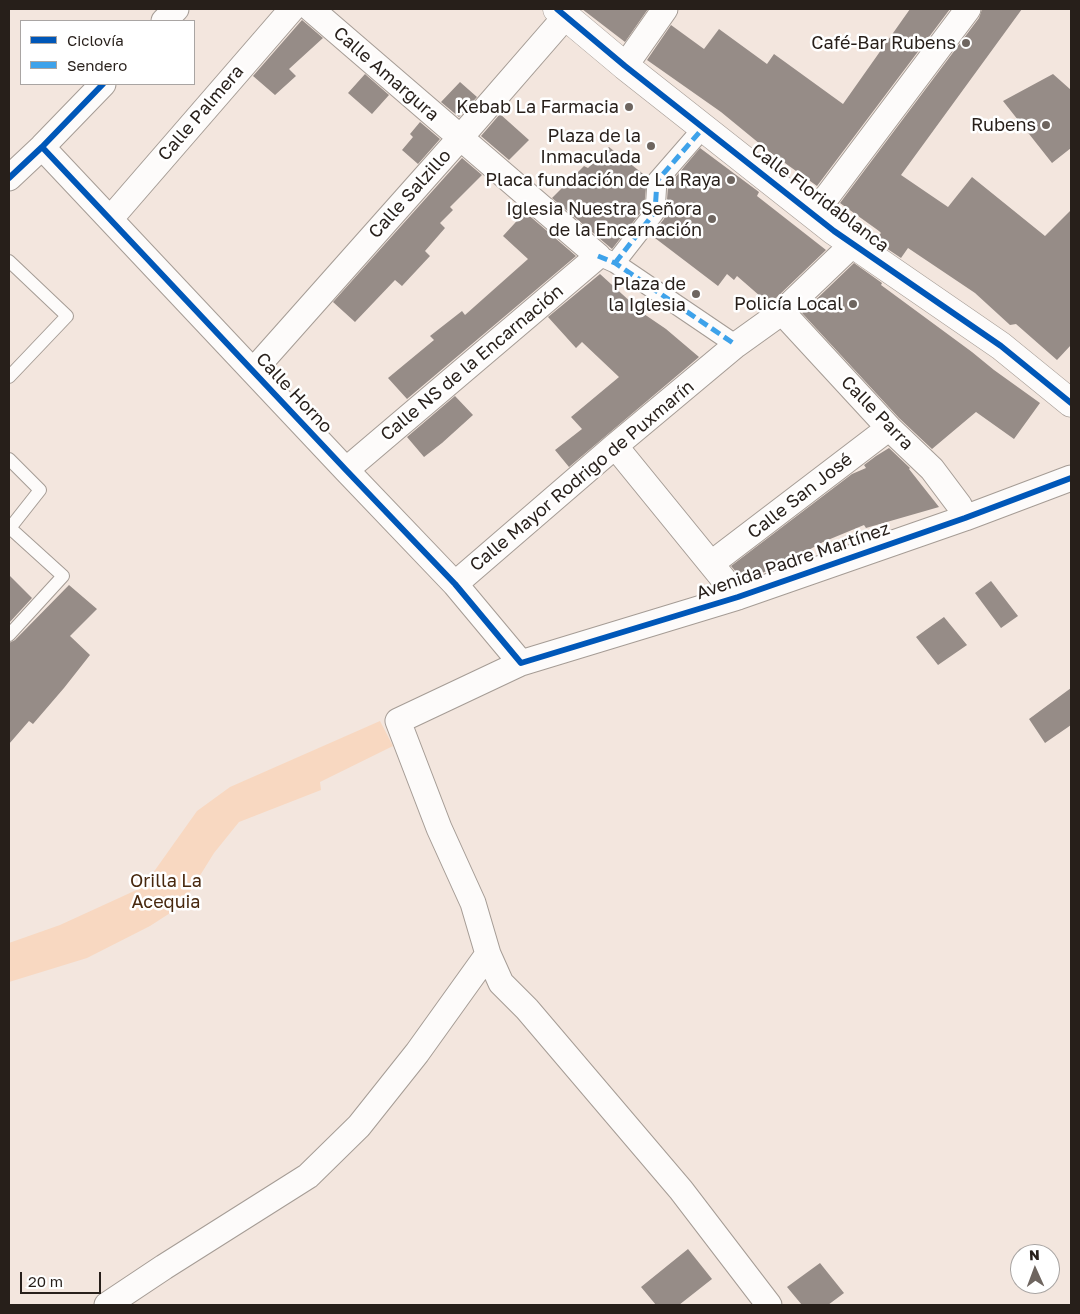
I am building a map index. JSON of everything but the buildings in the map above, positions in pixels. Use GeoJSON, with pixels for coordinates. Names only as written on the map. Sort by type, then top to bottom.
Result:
{"type":"FeatureCollection","features":[{"type":"Feature","properties":{"kind":"main road","name":"Calle Floridablanca"},"geometry":{"type":"LineString","coordinates":[[561,12],[626,66],[853,244],[1001,346],[1071,403]]}},
{"type":"Feature","properties":{"kind":"street"},"geometry":{"type":"LineString","coordinates":[[165,20],[176,9]]}},
{"type":"Feature","properties":{"kind":"street","name":"Calle Palmera"},"geometry":{"type":"LineString","coordinates":[[111,218],[292,9]]}},
{"type":"Feature","properties":{"kind":"street","name":"Calle Amargura"},"geometry":{"type":"LineString","coordinates":[[311,9],[460,138],[606,259]]}},
{"type":"Feature","properties":{"kind":"street"},"geometry":{"type":"LineString","coordinates":[[626,66],[665,9]]}},
{"type":"Feature","properties":{"kind":"street"},"geometry":{"type":"LineString","coordinates":[[814,214],[968,9]]}},
{"type":"Feature","properties":{"kind":"street","name":"Calle Salzillo"},"geometry":{"type":"LineString","coordinates":[[253,371],[460,138],[561,12]]}},
{"type":"Feature","properties":{"kind":"street"},"geometry":{"type":"LineString","coordinates":[[9,178],[102,85]]}},
{"type":"Feature","properties":{"kind":"street"},"geometry":{"type":"LineString","coordinates":[[704,127],[657,181],[655,212],[606,259],[736,345],[782,312],[853,244]]}},
{"type":"Feature","properties":{"kind":"street","name":"Calle Horno"},"geometry":{"type":"LineString","coordinates":[[42,147],[456,584],[520,663]]}},
{"type":"Feature","properties":{"kind":"street","name":"Calle NS de la Encarnación"},"geometry":{"type":"LineString","coordinates":[[346,470],[606,259]]}},
{"type":"Feature","properties":{"kind":"street","name":"Calle Parra"},"geometry":{"type":"LineString","coordinates":[[782,312],[889,428],[932,469],[965,518]]}},
{"type":"Feature","properties":{"kind":"street","name":"Calle Mayor Rodrigo de Puxmarín"},"geometry":{"type":"LineString","coordinates":[[456,584],[615,446],[736,345]]}},
{"type":"Feature","properties":{"kind":"street","name":"Calle San José"},"geometry":{"type":"LineString","coordinates":[[712,563],[889,428]]}},
{"type":"Feature","properties":{"kind":"street"},"geometry":{"type":"LineString","coordinates":[[615,446],[738,597]]}},
{"type":"Feature","properties":{"kind":"street","name":"Avenida Padre Martínez"},"geometry":{"type":"LineString","coordinates":[[488,954],[473,903],[439,828],[398,721],[520,663],[738,597],[965,518],[1071,478]]}},
{"type":"Feature","properties":{"kind":"street"},"geometry":{"type":"LineString","coordinates":[[107,1305],[164,1266],[308,1176],[359,1126],[417,1053],[488,954],[502,983],[527,1009],[681,1190],[769,1305]]}},
{"type":"Feature","properties":{"kind":"lane"},"geometry":{"type":"LineString","coordinates":[[9,261],[67,316],[9,377]]}},
{"type":"Feature","properties":{"kind":"lane"},"geometry":{"type":"LineString","coordinates":[[9,459],[40,490],[10,528],[63,576],[9,635]]}},
{"type":"Feature","properties":{"kind":"green space","name":"Orilla La Acequia"},"geometry":{"type":"Polygon","coordinates":[[[380,721],[393,746],[320,782],[321,790],[239,822],[214,853],[181,906],[150,926],[87,958],[9,982],[9,943],[60,925],[143,887],[197,811],[230,787],[380,721]]]}},
{"type":"Feature","properties":{"kind":"marked path"},"geometry":{"type":"LineString","coordinates":[[615,263],[655,212],[657,181],[704,127]]}},
{"type":"Feature","properties":{"kind":"marked path"},"geometry":{"type":"LineString","coordinates":[[598,256],[615,263],[736,345]]}},
{"type":"Feature","properties":{"kind":"cycle path"},"geometry":{"type":"LineString","coordinates":[[557,9],[625,66],[834,231],[1001,346],[1071,403]]}},
{"type":"Feature","properties":{"kind":"cycle path"},"geometry":{"type":"LineString","coordinates":[[9,178],[102,85]]}},
{"type":"Feature","properties":{"kind":"cycle path"},"geometry":{"type":"LineString","coordinates":[[42,147],[455,584],[521,663],[738,597],[965,518],[1071,478]]}},
{"type":"Feature","properties":{"kind":"place","name":"Café-Bar Rubens"},"geometry":{"type":"Point","coordinates":[966,43]}},
{"type":"Feature","properties":{"kind":"place","name":"Kebab La Farmacia"},"geometry":{"type":"Point","coordinates":[629,107]}},
{"type":"Feature","properties":{"kind":"place","name":"Rubens"},"geometry":{"type":"Point","coordinates":[1046,125]}},
{"type":"Feature","properties":{"kind":"place","name":"Plaza de la Inmaculada"},"geometry":{"type":"Point","coordinates":[651,146]}},
{"type":"Feature","properties":{"kind":"place","name":"Placa fundación de La Raya"},"geometry":{"type":"Point","coordinates":[731,180]}},
{"type":"Feature","properties":{"kind":"place","name":"Iglesia Nuestra Señora de la Encarnación"},"geometry":{"type":"Point","coordinates":[712,219]}},
{"type":"Feature","properties":{"kind":"place","name":"Plaza de la Iglesia"},"geometry":{"type":"Point","coordinates":[696,294]}},
{"type":"Feature","properties":{"kind":"place","name":"Policía Local"},"geometry":{"type":"Point","coordinates":[853,304]}}]}
